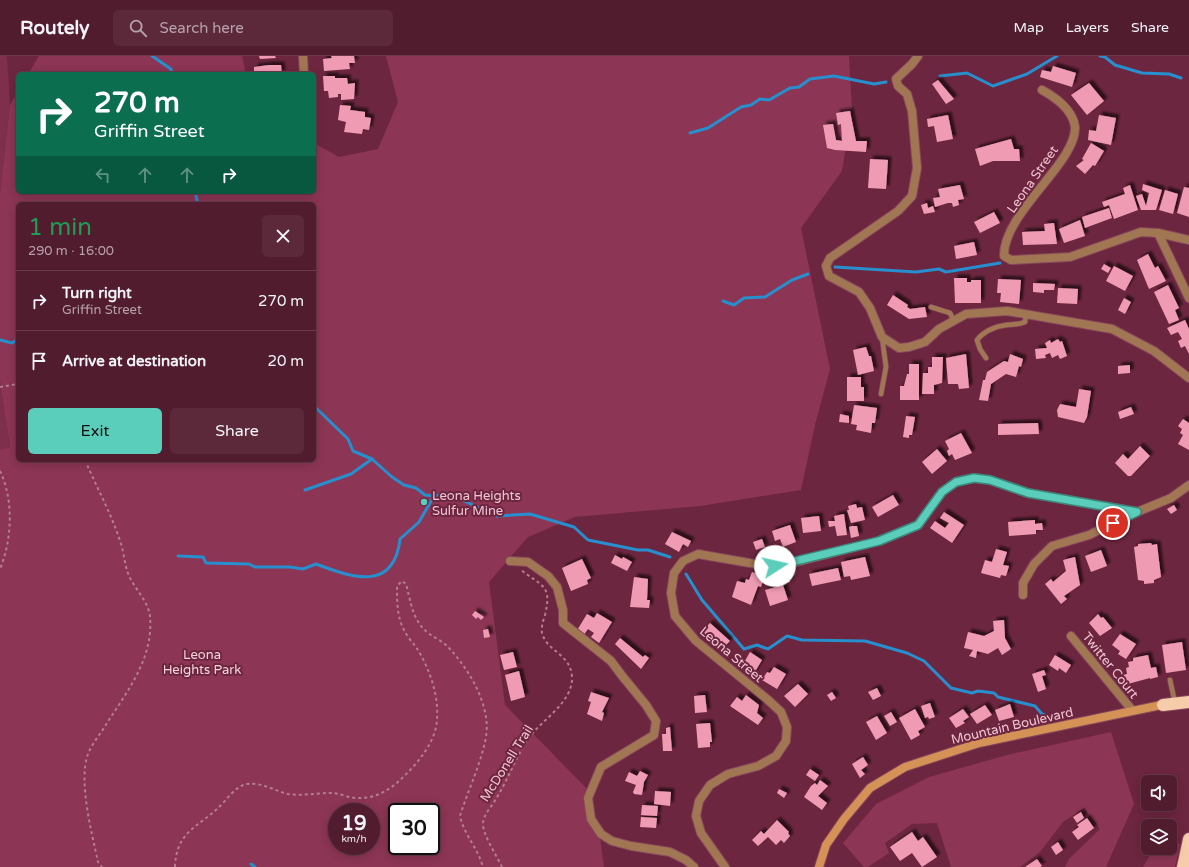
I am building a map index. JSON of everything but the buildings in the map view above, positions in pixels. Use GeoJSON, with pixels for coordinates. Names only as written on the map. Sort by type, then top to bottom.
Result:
{"type":"FeatureCollection","features":[{"type":"Feature","properties":{"kind":"highway"},"geometry":{"type":"LineString","coordinates":[[1163,705],[1189,701]]}},
{"type":"Feature","properties":{"kind":"highway"},"geometry":{"type":"LineString","coordinates":[[1183,867],[1189,839]]}},
{"type":"Feature","properties":{"kind":"street"},"geometry":{"type":"LineString","coordinates":[[303,56],[304,72]]}},
{"type":"Feature","properties":{"kind":"street"},"geometry":{"type":"LineString","coordinates":[[918,56],[896,79],[898,86],[907,94],[912,111],[917,168],[912,196],[898,211],[830,258],[826,266],[829,276],[859,292],[870,308],[882,337],[899,348],[909,347],[925,342],[939,329],[966,314],[1007,311],[1112,329],[1154,351],[1189,378]]}},
{"type":"Feature","properties":{"kind":"street","name":"Leona Street"},"geometry":{"type":"LineString","coordinates":[[1042,90],[1055,97],[1069,113],[1075,127],[1074,138],[1066,154],[1017,218],[1004,248],[1004,256],[1011,260],[1070,257],[1141,232],[1158,233]]}},
{"type":"Feature","properties":{"kind":"street"},"geometry":{"type":"LineString","coordinates":[[1158,233],[1189,240]]}},
{"type":"Feature","properties":{"kind":"street"},"geometry":{"type":"LineString","coordinates":[[1158,233],[1189,298]]}},
{"type":"Feature","properties":{"kind":"street","name":"Leona Street"},"geometry":{"type":"LineString","coordinates":[[725,867],[701,833],[696,816],[699,801],[710,785],[728,774],[758,766],[776,756],[786,741],[786,727],[781,712],[696,641],[675,616],[671,593],[674,573],[683,561],[698,554],[767,566],[784,565],[879,541],[918,525],[942,492],[956,482],[974,478],[990,480],[1028,493],[1137,512]]}},
{"type":"Feature","properties":{"kind":"street"},"geometry":{"type":"LineString","coordinates":[[1023,595],[1023,583],[1026,576],[1034,564],[1052,546],[1089,535],[1137,512],[1172,498],[1189,485]]}},
{"type":"Feature","properties":{"kind":"street"},"geometry":{"type":"LineString","coordinates":[[510,561],[528,562],[548,576],[558,587],[563,610],[563,623],[611,662],[646,705],[656,721],[654,735],[601,767],[588,798],[591,819],[601,834],[612,841],[631,846],[670,852],[686,860],[694,867]]}},
{"type":"Feature","properties":{"kind":"street","name":"Twitter Court"},"geometry":{"type":"LineString","coordinates":[[1071,636],[1132,710]]}},
{"type":"Feature","properties":{"kind":"street","name":"Mountain Boulevard"},"geometry":{"type":"LineString","coordinates":[[819,867],[826,845],[844,819],[870,788],[905,767],[979,743],[1132,710],[1189,701]]}},
{"type":"Feature","properties":{"kind":"lane"},"geometry":{"type":"LineString","coordinates":[[931,307],[950,313],[952,317],[951,323]]}},
{"type":"Feature","properties":{"kind":"lane"},"geometry":{"type":"LineString","coordinates":[[986,358],[980,349],[977,340],[982,333],[1005,324],[1018,325],[1025,322],[1026,314]]}},
{"type":"Feature","properties":{"kind":"lane"},"geometry":{"type":"LineString","coordinates":[[881,394],[886,367],[882,337]]}},
{"type":"Feature","properties":{"kind":"lane"},"geometry":{"type":"LineString","coordinates":[[1170,680],[1175,703]]}},
{"type":"Feature","properties":{"kind":"path"},"geometry":{"type":"LineString","coordinates":[[0,387],[16,384]]}},
{"type":"Feature","properties":{"kind":"path"},"geometry":{"type":"LineString","coordinates":[[86,462],[119,536],[129,575],[149,608],[150,621],[146,651],[142,664],[128,692],[118,704],[88,754],[85,771],[89,819],[98,862],[102,867]]}},
{"type":"Feature","properties":{"kind":"path"},"geometry":{"type":"LineString","coordinates":[[0,471],[6,490],[9,508],[10,532],[0,569]]}},
{"type":"Feature","properties":{"kind":"path","name":"McDonell Trail"},"geometry":{"type":"LineString","coordinates":[[502,867],[483,830],[486,813],[494,802],[530,736],[567,697],[571,688],[572,676],[570,667],[561,653],[551,648],[545,641],[542,632],[548,600],[544,586],[510,561]]}},
{"type":"Feature","properties":{"kind":"path","name":"McDonell Trail"},"geometry":{"type":"LineString","coordinates":[[175,867],[177,853],[183,839],[196,824],[216,810],[240,787],[247,784],[256,785],[272,788],[288,794],[336,793],[357,798],[372,796],[397,785],[425,754],[433,736],[437,720],[436,699],[425,663],[404,630],[397,611],[397,586],[399,582],[402,581],[406,584],[411,609],[419,622],[427,632],[450,648],[466,670],[484,706],[486,736],[460,816],[462,826],[480,854],[483,867]]}},
{"type":"Feature","properties":{"kind":"shaded area"},"geometry":{"type":"Polygon","coordinates":[[[0,56],[7,56],[10,105],[0,193],[0,56]]]}},
{"type":"Feature","properties":{"kind":"shaded area"},"geometry":{"type":"Polygon","coordinates":[[[0,381],[10,447],[0,450],[0,381]]]}},
{"type":"Feature","properties":{"kind":"green space"},"geometry":{"type":"Polygon","coordinates":[[[39,56],[242,56],[246,72],[29,72],[39,56]]]}},
{"type":"Feature","properties":{"kind":"green space","name":"Leona Heights Park"},"geometry":{"type":"Polygon","coordinates":[[[386,56],[849,56],[852,110],[842,171],[801,228],[830,369],[815,425],[801,490],[700,506],[575,517],[528,537],[489,582],[505,705],[590,792],[599,831],[604,867],[0,867],[0,450],[10,447],[0,381],[0,193],[10,105],[16,94],[16,194],[316,194],[316,144],[339,157],[378,149],[398,102],[386,56]]]}},
{"type":"Feature","properties":{"kind":"green space"},"geometry":{"type":"Polygon","coordinates":[[[1111,732],[1134,804],[1106,867],[1065,867],[1069,859],[1100,829],[1084,808],[1063,822],[1040,852],[1020,867],[951,867],[937,823],[912,824],[885,843],[889,853],[868,867],[864,867],[843,843],[876,804],[929,777],[1007,755],[1111,732]]]}},
{"type":"Feature","properties":{"kind":"green space"},"geometry":{"type":"Polygon","coordinates":[[[1177,843],[1180,844],[1175,867],[1143,867],[1150,855],[1177,855],[1177,843]]]}},
{"type":"Feature","properties":{"kind":"waterway"},"geometry":{"type":"LineString","coordinates":[[152,56],[171,69],[172,72]]}},
{"type":"Feature","properties":{"kind":"waterway"},"geometry":{"type":"LineString","coordinates":[[940,76],[967,73],[993,86],[1027,74],[1057,56]]}},
{"type":"Feature","properties":{"kind":"waterway"},"geometry":{"type":"LineString","coordinates":[[1100,56],[1105,57],[1115,65],[1142,73],[1169,74],[1181,78]]}},
{"type":"Feature","properties":{"kind":"waterway"},"geometry":{"type":"LineString","coordinates":[[690,133],[708,128],[741,107],[751,105],[760,99],[769,100],[790,88],[799,87],[810,79],[834,76],[874,84],[886,82]]}},
{"type":"Feature","properties":{"kind":"waterway"},"geometry":{"type":"LineString","coordinates":[[196,194],[198,202]]}},
{"type":"Feature","properties":{"kind":"waterway"},"geometry":{"type":"LineString","coordinates":[[835,267],[916,272],[939,269],[946,272],[1000,263]]}},
{"type":"Feature","properties":{"kind":"waterway"},"geometry":{"type":"LineString","coordinates":[[723,301],[734,305],[744,298],[765,297],[792,280],[808,274]]}},
{"type":"Feature","properties":{"kind":"waterway"},"geometry":{"type":"LineString","coordinates":[[0,340],[12,343],[16,340]]}},
{"type":"Feature","properties":{"kind":"waterway"},"geometry":{"type":"LineString","coordinates":[[316,408],[348,439],[353,451],[372,459],[392,477],[404,485],[416,488],[425,495],[434,496],[447,494],[454,496],[496,516],[530,514],[574,527],[588,540],[638,550],[648,550],[670,557]]}},
{"type":"Feature","properties":{"kind":"waterway"},"geometry":{"type":"LineString","coordinates":[[305,490],[351,474],[372,459]]}},
{"type":"Feature","properties":{"kind":"waterway"},"geometry":{"type":"LineString","coordinates":[[178,556],[203,557],[206,563],[249,564],[255,567],[290,567],[303,569],[316,564],[344,573],[370,577],[381,574],[390,567],[396,556],[400,539],[419,522],[434,496]]}},
{"type":"Feature","properties":{"kind":"waterway"},"geometry":{"type":"LineString","coordinates":[[686,574],[702,600],[744,649],[757,645],[768,649],[787,636],[802,640],[865,641],[907,653],[924,661],[951,688],[972,693],[978,691],[994,693],[998,697],[1035,706],[1042,714],[1049,717]]}},
{"type":"Feature","properties":{"kind":"waterway"},"geometry":{"type":"LineString","coordinates":[[251,864],[255,867]]}},
{"type":"Feature","properties":{"kind":"place","name":"Leona Heights Sulfur Mine"},"geometry":{"type":"Point","coordinates":[424,502]}},
{"type":"Feature","properties":{"kind":"route"},"geometry":{"type":"LineString","coordinates":[[775,566],[879,541],[918,525],[942,492],[956,482],[974,478],[990,480],[1028,493],[1137,512],[1113,523]]}}]}
